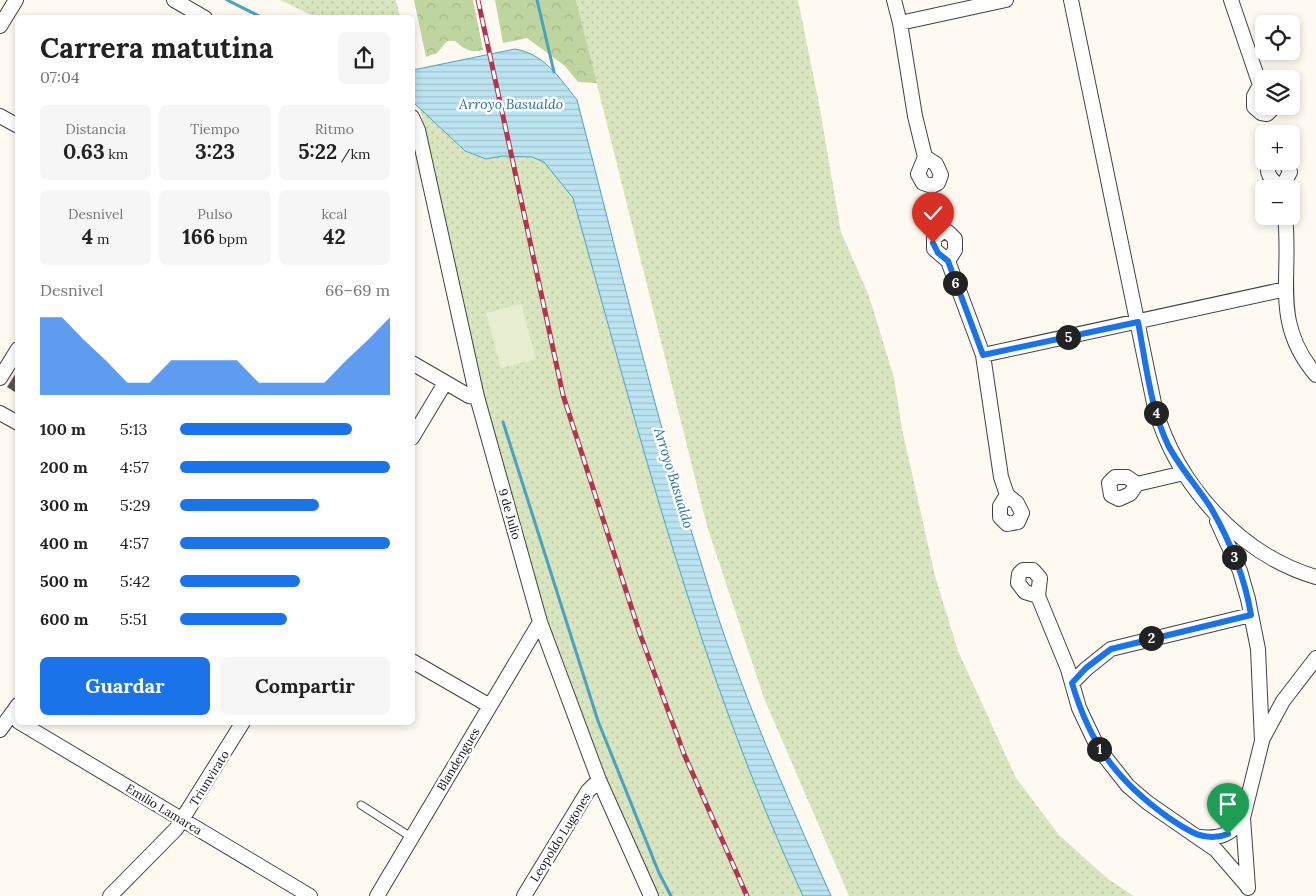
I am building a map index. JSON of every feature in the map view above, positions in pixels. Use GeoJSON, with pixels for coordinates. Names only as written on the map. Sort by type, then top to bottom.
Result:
{"type":"FeatureCollection","features":[{"type":"Feature","properties":{"kind":"street"},"geometry":{"type":"LineString","coordinates":[[0,26],[16,0]]}},
{"type":"Feature","properties":{"kind":"street"},"geometry":{"type":"LineString","coordinates":[[174,0],[200,15]]}},
{"type":"Feature","properties":{"kind":"street"},"geometry":{"type":"LineString","coordinates":[[894,0],[900,23],[914,116],[925,157]]}},
{"type":"Feature","properties":{"kind":"street"},"geometry":{"type":"LineString","coordinates":[[900,23],[1006,0]]}},
{"type":"Feature","properties":{"kind":"street"},"geometry":{"type":"LineString","coordinates":[[1071,0],[1160,425],[1184,473],[1210,507],[1235,532],[1255,548],[1316,577]]}},
{"type":"Feature","properties":{"kind":"street"},"geometry":{"type":"LineString","coordinates":[[1231,0],[1256,70]]}},
{"type":"Feature","properties":{"kind":"street"},"geometry":{"type":"LineString","coordinates":[[1255,95],[1255,108]]}},
{"type":"Feature","properties":{"kind":"street"},"geometry":{"type":"LineString","coordinates":[[0,116],[15,124]]}},
{"type":"Feature","properties":{"kind":"street","name":"9 de Julio"},"geometry":{"type":"LineString","coordinates":[[415,124],[477,397],[540,622],[598,780],[651,896]]}},
{"type":"Feature","properties":{"kind":"street"},"geometry":{"type":"LineString","coordinates":[[1285,225],[1287,316],[1296,348],[1316,375]]}},
{"type":"Feature","properties":{"kind":"street"},"geometry":{"type":"LineString","coordinates":[[948,261],[983,355],[997,458],[1006,496]]}},
{"type":"Feature","properties":{"kind":"street"},"geometry":{"type":"LineString","coordinates":[[983,355],[1286,289]]}},
{"type":"Feature","properties":{"kind":"street"},"geometry":{"type":"LineString","coordinates":[[0,378],[15,354]]}},
{"type":"Feature","properties":{"kind":"street"},"geometry":{"type":"LineString","coordinates":[[415,365],[469,396],[477,397]]}},
{"type":"Feature","properties":{"kind":"street"},"geometry":{"type":"LineString","coordinates":[[415,433],[445,383]]}},
{"type":"Feature","properties":{"kind":"street"},"geometry":{"type":"LineString","coordinates":[[0,413],[15,422]]}},
{"type":"Feature","properties":{"kind":"street"},"geometry":{"type":"LineString","coordinates":[[1137,484],[1184,473]]}},
{"type":"Feature","properties":{"kind":"street"},"geometry":{"type":"LineString","coordinates":[[1210,507],[1237,563],[1251,615],[1258,649],[1262,741]]}},
{"type":"Feature","properties":{"kind":"street"},"geometry":{"type":"LineString","coordinates":[[1237,563],[1245,551],[1255,548]]}},
{"type":"Feature","properties":{"kind":"street"},"geometry":{"type":"LineString","coordinates":[[1038,596],[1089,729],[1113,768],[1148,803],[1216,850],[1230,864],[1249,892]]}},
{"type":"Feature","properties":{"kind":"street"},"geometry":{"type":"LineString","coordinates":[[1072,683],[1086,668],[1111,649],[1251,615]]}},
{"type":"Feature","properties":{"kind":"street","name":"Blandengues"},"geometry":{"type":"LineString","coordinates":[[377,896],[540,622]]}},
{"type":"Feature","properties":{"kind":"street"},"geometry":{"type":"LineString","coordinates":[[1249,892],[1243,818],[1262,741],[1283,701],[1316,658]]}},
{"type":"Feature","properties":{"kind":"street"},"geometry":{"type":"LineString","coordinates":[[415,662],[490,706]]}},
{"type":"Feature","properties":{"kind":"street"},"geometry":{"type":"LineString","coordinates":[[1260,689],[1271,698],[1283,701]]}},
{"type":"Feature","properties":{"kind":"street"},"geometry":{"type":"LineString","coordinates":[[0,730],[12,718]]}},
{"type":"Feature","properties":{"kind":"street","name":"Emilio Lamarca"},"geometry":{"type":"LineString","coordinates":[[24,725],[310,896]]}},
{"type":"Feature","properties":{"kind":"street","name":"Triunvirato"},"geometry":{"type":"LineString","coordinates":[[110,896],[183,820],[240,725]]}},
{"type":"Feature","properties":{"kind":"street","name":"Leopoldo Lugones"},"geometry":{"type":"LineString","coordinates":[[524,896],[588,791],[598,780]]}},
{"type":"Feature","properties":{"kind":"street"},"geometry":{"type":"LineString","coordinates":[[1199,837],[1214,838],[1228,834],[1243,818]]}},
{"type":"Feature","properties":{"kind":"lane"},"geometry":{"type":"LineString","coordinates":[[360,805],[411,837]]}},
{"type":"Feature","properties":{"kind":"green space"},"geometry":{"type":"Polygon","coordinates":[[[280,0],[396,0],[400,15],[311,15],[280,0]]]}},
{"type":"Feature","properties":{"kind":"green space"},"geometry":{"type":"Polygon","coordinates":[[[414,0],[473,0],[483,50],[472,51],[465,49],[455,41],[447,41],[437,53],[426,57],[414,0]]]}},
{"type":"Feature","properties":{"kind":"green space"},"geometry":{"type":"Polygon","coordinates":[[[495,0],[576,0],[597,83],[578,82],[565,66],[527,38],[503,43],[495,0]]]}},
{"type":"Feature","properties":{"kind":"green space"},"geometry":{"type":"Polygon","coordinates":[[[576,0],[798,0],[819,104],[841,232],[869,296],[894,378],[902,429],[935,576],[958,651],[1016,778],[1059,835],[1108,879],[1134,896],[849,896],[764,698],[707,526],[576,0]]]}},
{"type":"Feature","properties":{"kind":"green space"},"geometry":{"type":"Polygon","coordinates":[[[420,108],[465,152],[486,159],[502,156],[532,157],[544,162],[573,198],[647,463],[702,639],[732,726],[766,812],[803,896],[658,896],[599,768],[545,619],[484,410],[420,108]]]}},
{"type":"Feature","properties":{"kind":"green space"},"geometry":{"type":"Polygon","coordinates":[[[521,304],[536,359],[501,368],[486,313],[521,304]]]}},
{"type":"Feature","properties":{"kind":"water","name":"Arroyo Basualdo"},"geometry":{"type":"Polygon","coordinates":[[[515,49],[543,61],[577,100],[654,400],[719,620],[748,700],[831,896],[803,896],[766,812],[732,726],[702,639],[647,463],[573,198],[544,162],[532,157],[502,156],[486,159],[465,151],[415,104],[415,70],[515,49]]]}},
{"type":"Feature","properties":{"kind":"building"},"geometry":{"type":"Polygon","coordinates":[[[15,375],[15,392],[7,387],[15,375]]]}},
{"type":"Feature","properties":{"kind":"waterway","name":"Arroyo Basualdo"},"geometry":{"type":"LineString","coordinates":[[227,0],[257,15]]}},
{"type":"Feature","properties":{"kind":"waterway"},"geometry":{"type":"LineString","coordinates":[[537,0],[554,72]]}},
{"type":"Feature","properties":{"kind":"waterway"},"geometry":{"type":"LineString","coordinates":[[503,422],[598,721],[659,873],[671,896]]}},
{"type":"Feature","properties":{"kind":"railway"},"geometry":{"type":"LineString","coordinates":[[478,0],[563,395],[640,634],[684,754],[747,896]]}},
{"type":"Feature","properties":{"kind":"route"},"geometry":{"type":"LineString","coordinates":[[933,243],[934,249],[948,261],[983,355],[1138,322],[1160,425],[1184,473],[1210,507],[1229,543],[1240,571],[1251,615],[1111,649],[1086,668],[1072,683],[1079,708],[1098,748],[1128,786],[1148,803],[1199,837],[1214,838],[1228,834]]}}]}
